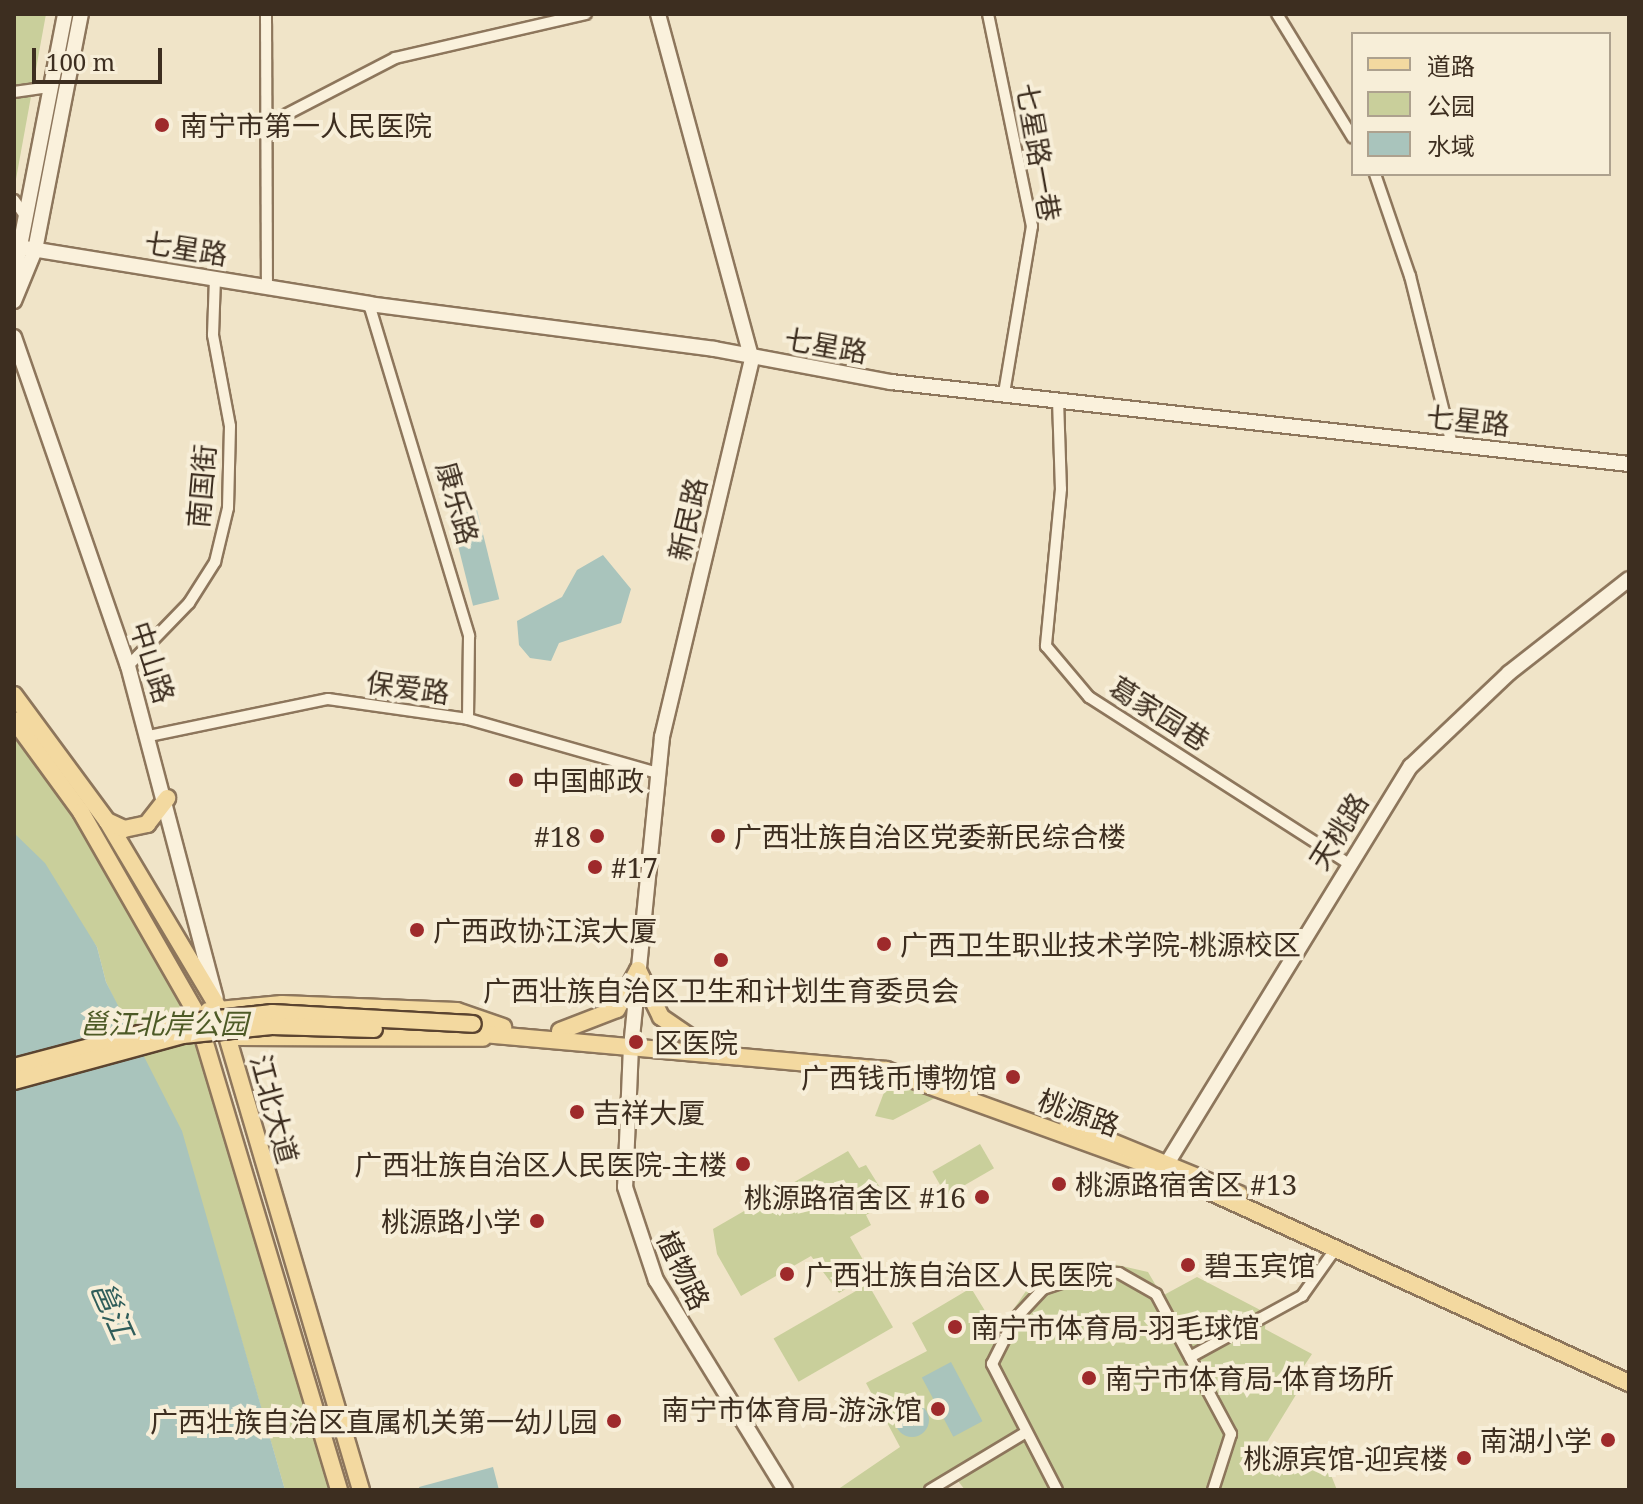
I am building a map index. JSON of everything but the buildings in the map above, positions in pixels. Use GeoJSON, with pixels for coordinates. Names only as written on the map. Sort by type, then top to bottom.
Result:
{"type":"FeatureCollection","features":[{"type":"Feature","properties":{"kind":"main road"},"geometry":{"type":"LineString","coordinates":[[14,277],[65,14]]}},
{"type":"Feature","properties":{"kind":"main road"},"geometry":{"type":"LineString","coordinates":[[14,301],[35,250],[81,14]]}},
{"type":"Feature","properties":{"kind":"main road","name":"新民路"},"geometry":{"type":"LineString","coordinates":[[631,1041],[657,773],[752,359],[658,14]]}},
{"type":"Feature","properties":{"kind":"main road","name":"七星路"},"geometry":{"type":"LineString","coordinates":[[19,247],[369,304],[1004,394],[1629,464]]}},
{"type":"Feature","properties":{"kind":"main road","name":"中山路"},"geometry":{"type":"LineString","coordinates":[[14,337],[128,666],[167,798],[219,1009]]}},
{"type":"Feature","properties":{"kind":"main road","name":"天桃路"},"geometry":{"type":"LineString","coordinates":[[1166,1165],[1348,863],[1411,766],[1509,673],[1629,579]]}},
{"type":"Feature","properties":{"kind":"main road","name":"江北大道"},"geometry":{"type":"LineString","coordinates":[[14,695],[107,821],[219,1009],[361,1490]]}},
{"type":"Feature","properties":{"kind":"main road","name":"江北大道"},"geometry":{"type":"LineString","coordinates":[[14,720],[81,812],[196,1013],[339,1490]]}},
{"type":"Feature","properties":{"kind":"main road"},"geometry":{"type":"LineString","coordinates":[[107,821],[124,829],[147,824],[167,798]]}},
{"type":"Feature","properties":{"kind":"main road"},"geometry":{"type":"LineString","coordinates":[[560,1031],[617,1009],[638,970]]}},
{"type":"Feature","properties":{"kind":"main road"},"geometry":{"type":"LineString","coordinates":[[638,970],[661,1017],[699,1043]]}},
{"type":"Feature","properties":{"kind":"main road"},"geometry":{"type":"LineString","coordinates":[[196,1013],[282,1004],[457,1011],[503,1031]]}},
{"type":"Feature","properties":{"kind":"main road"},"geometry":{"type":"LineString","coordinates":[[14,1067],[181,1023],[272,1013],[472,1028]]}},
{"type":"Feature","properties":{"kind":"main road"},"geometry":{"type":"LineString","coordinates":[[14,1081],[183,1035],[272,1026],[472,1028]]}},
{"type":"Feature","properties":{"kind":"main road","name":"桃源路"},"geometry":{"type":"LineString","coordinates":[[472,1028],[631,1041],[699,1043],[888,1063],[1166,1165],[1509,1327],[1629,1374]]}},
{"type":"Feature","properties":{"kind":"main road"},"geometry":{"type":"LineString","coordinates":[[206,1039],[439,1041],[503,1031]]}},
{"type":"Feature","properties":{"kind":"main road","name":"桃源路"},"geometry":{"type":"LineString","coordinates":[[503,1031],[560,1031],[886,1070],[1166,1165],[1334,1251],[1629,1383]]}},
{"type":"Feature","properties":{"kind":"main road","name":"植物路"},"geometry":{"type":"LineString","coordinates":[[631,1041],[623,1153],[636,1232],[674,1312],[785,1490]]}},
{"type":"Feature","properties":{"kind":"street"},"geometry":{"type":"LineString","coordinates":[[266,14],[267,288]]}},
{"type":"Feature","properties":{"kind":"street"},"geometry":{"type":"LineString","coordinates":[[266,125],[395,58],[586,14]]}},
{"type":"Feature","properties":{"kind":"street","name":"七星路一巷"},"geometry":{"type":"LineString","coordinates":[[988,14],[1032,226],[1004,394]]}},
{"type":"Feature","properties":{"kind":"street"},"geometry":{"type":"LineString","coordinates":[[1277,14],[1351,135]]}},
{"type":"Feature","properties":{"kind":"street"},"geometry":{"type":"LineString","coordinates":[[14,92],[49,87]]}},
{"type":"Feature","properties":{"kind":"street"},"geometry":{"type":"LineString","coordinates":[[1376,176],[1410,276],[1452,444]]}},
{"type":"Feature","properties":{"kind":"street"},"geometry":{"type":"LineString","coordinates":[[14,200],[25,216]]}},
{"type":"Feature","properties":{"kind":"street","name":"南国街"},"geometry":{"type":"LineString","coordinates":[[128,666],[202,582],[228,508],[230,426],[213,335],[215,279]]}},
{"type":"Feature","properties":{"kind":"street","name":"康乐路"},"geometry":{"type":"LineString","coordinates":[[369,304],[469,636],[468,719]]}},
{"type":"Feature","properties":{"kind":"street","name":"葛家园巷"},"geometry":{"type":"LineString","coordinates":[[1058,400],[1061,489],[1046,646],[1089,697],[1348,863]]}},
{"type":"Feature","properties":{"kind":"street","name":"保爱路"},"geometry":{"type":"LineString","coordinates":[[149,736],[305,700],[468,719],[657,773]]}},
{"type":"Feature","properties":{"kind":"street"},"geometry":{"type":"LineString","coordinates":[[1190,1357],[1302,1296],[1334,1251]]}},
{"type":"Feature","properties":{"kind":"street"},"geometry":{"type":"LineString","coordinates":[[1057,1490],[992,1364],[1029,1302],[1069,1276],[1119,1273],[1156,1294],[1233,1443],[1213,1490]]}},
{"type":"Feature","properties":{"kind":"street"},"geometry":{"type":"LineString","coordinates":[[930,1490],[1025,1433]]}},
{"type":"Feature","properties":{"kind":"green space"},"geometry":{"type":"Polygon","coordinates":[[[14,14],[46,14],[14,190],[14,14]]]}},
{"type":"Feature","properties":{"kind":"green space","name":"邕江北岸公园"},"geometry":{"type":"Polygon","coordinates":[[[14,720],[82,812],[196,1013],[339,1490],[285,1490],[186,1149],[106,982],[97,947],[14,833],[14,720]]]}},
{"type":"Feature","properties":{"kind":"green space"},"geometry":{"type":"Polygon","coordinates":[[[888,1082],[935,1098],[893,1120],[875,1116],[888,1082]]]}},
{"type":"Feature","properties":{"kind":"green space"},"geometry":{"type":"Polygon","coordinates":[[[980,1144],[994,1168],[946,1196],[932,1172],[980,1144]]]}},
{"type":"Feature","properties":{"kind":"green space"},"geometry":{"type":"Polygon","coordinates":[[[848,1151],[859,1168],[866,1165],[889,1202],[866,1215],[871,1225],[850,1237],[871,1274],[839,1293],[811,1256],[741,1296],[717,1254],[713,1229],[848,1151]]]}},
{"type":"Feature","properties":{"kind":"green space","name":"南宁市体育局-体育场所"},"geometry":{"type":"Polygon","coordinates":[[[1113,1264],[1148,1272],[1162,1296],[1197,1277],[1266,1313],[1265,1329],[1312,1354],[1298,1375],[1305,1380],[1261,1452],[1287,1446],[1331,1475],[1337,1490],[965,1490],[958,1481],[942,1490],[837,1490],[900,1447],[866,1383],[927,1351],[912,1323],[971,1288],[998,1332],[1026,1291],[1065,1271],[1113,1264]]]}},
{"type":"Feature","properties":{"kind":"green space"},"geometry":{"type":"Polygon","coordinates":[[[868,1284],[893,1327],[799,1382],[774,1338],[868,1284]]]}},
{"type":"Feature","properties":{"kind":"water"},"geometry":{"type":"Polygon","coordinates":[[[477,510],[499,599],[473,606],[451,517],[477,510]]]}},
{"type":"Feature","properties":{"kind":"water"},"geometry":{"type":"Polygon","coordinates":[[[603,555],[631,589],[621,623],[559,643],[551,661],[530,658],[519,645],[517,621],[562,597],[577,570],[603,555]]]}},
{"type":"Feature","properties":{"kind":"water","name":"邕江"},"geometry":{"type":"Polygon","coordinates":[[[14,833],[45,863],[97,947],[106,982],[182,1131],[285,1490],[14,1490],[14,833]]]}},
{"type":"Feature","properties":{"kind":"water"},"geometry":{"type":"Polygon","coordinates":[[[951,1362],[982,1421],[953,1437],[922,1377],[951,1362]]]}},
{"type":"Feature","properties":{"kind":"water"},"geometry":{"type":"Polygon","coordinates":[[[912,1403],[924,1408],[929,1420],[924,1432],[912,1437],[900,1432],[895,1420],[900,1408],[912,1403]]]}},
{"type":"Feature","properties":{"kind":"water"},"geometry":{"type":"Polygon","coordinates":[[[493,1467],[499,1490],[420,1490],[419,1487],[493,1467]]]}},
{"type":"Feature","properties":{"kind":"place","name":"南宁市第一人民医院"},"geometry":{"type":"Point","coordinates":[162,125]}},
{"type":"Feature","properties":{"kind":"place","name":"中国邮政"},"geometry":{"type":"Point","coordinates":[516,780]}},
{"type":"Feature","properties":{"kind":"place","name":"#18"},"geometry":{"type":"Point","coordinates":[597,836]}},
{"type":"Feature","properties":{"kind":"place","name":"广西壮族自治区党委新民综合楼"},"geometry":{"type":"Point","coordinates":[718,836]}},
{"type":"Feature","properties":{"kind":"place","name":"#17"},"geometry":{"type":"Point","coordinates":[595,867]}},
{"type":"Feature","properties":{"kind":"place","name":"广西政协江滨大厦"},"geometry":{"type":"Point","coordinates":[417,930]}},
{"type":"Feature","properties":{"kind":"place","name":"广西卫生职业技术学院-桃源校区"},"geometry":{"type":"Point","coordinates":[884,944]}},
{"type":"Feature","properties":{"kind":"place","name":"广西壮族自治区卫生和计划生育委员会"},"geometry":{"type":"Point","coordinates":[721,960]}},
{"type":"Feature","properties":{"kind":"place","name":"区医院"},"geometry":{"type":"Point","coordinates":[636,1042]}},
{"type":"Feature","properties":{"kind":"place","name":"广西钱币博物馆"},"geometry":{"type":"Point","coordinates":[1013,1077]}},
{"type":"Feature","properties":{"kind":"place","name":"吉祥大厦"},"geometry":{"type":"Point","coordinates":[577,1112]}},
{"type":"Feature","properties":{"kind":"place","name":"广西壮族自治区人民医院-主楼"},"geometry":{"type":"Point","coordinates":[743,1164]}},
{"type":"Feature","properties":{"kind":"place","name":"桃源路宿舍区 #13"},"geometry":{"type":"Point","coordinates":[1059,1184]}},
{"type":"Feature","properties":{"kind":"place","name":"桃源路宿舍区 #16"},"geometry":{"type":"Point","coordinates":[982,1197]}},
{"type":"Feature","properties":{"kind":"place","name":"桃源路小学"},"geometry":{"type":"Point","coordinates":[537,1221]}},
{"type":"Feature","properties":{"kind":"place","name":"碧玉宾馆"},"geometry":{"type":"Point","coordinates":[1188,1265]}},
{"type":"Feature","properties":{"kind":"place","name":"广西壮族自治区人民医院"},"geometry":{"type":"Point","coordinates":[787,1274]}},
{"type":"Feature","properties":{"kind":"place","name":"南宁市体育局-羽毛球馆"},"geometry":{"type":"Point","coordinates":[955,1327]}},
{"type":"Feature","properties":{"kind":"place","name":"南宁市体育局-体育场所"},"geometry":{"type":"Point","coordinates":[1089,1378]}},
{"type":"Feature","properties":{"kind":"place","name":"南宁市体育局-游泳馆"},"geometry":{"type":"Point","coordinates":[938,1409]}},
{"type":"Feature","properties":{"kind":"place","name":"广西壮族自治区直属机关第一幼儿园"},"geometry":{"type":"Point","coordinates":[614,1421]}},
{"type":"Feature","properties":{"kind":"place","name":"南湖小学"},"geometry":{"type":"Point","coordinates":[1608,1440]}},
{"type":"Feature","properties":{"kind":"place","name":"桃源宾馆-迎宾楼"},"geometry":{"type":"Point","coordinates":[1464,1458]}}]}
